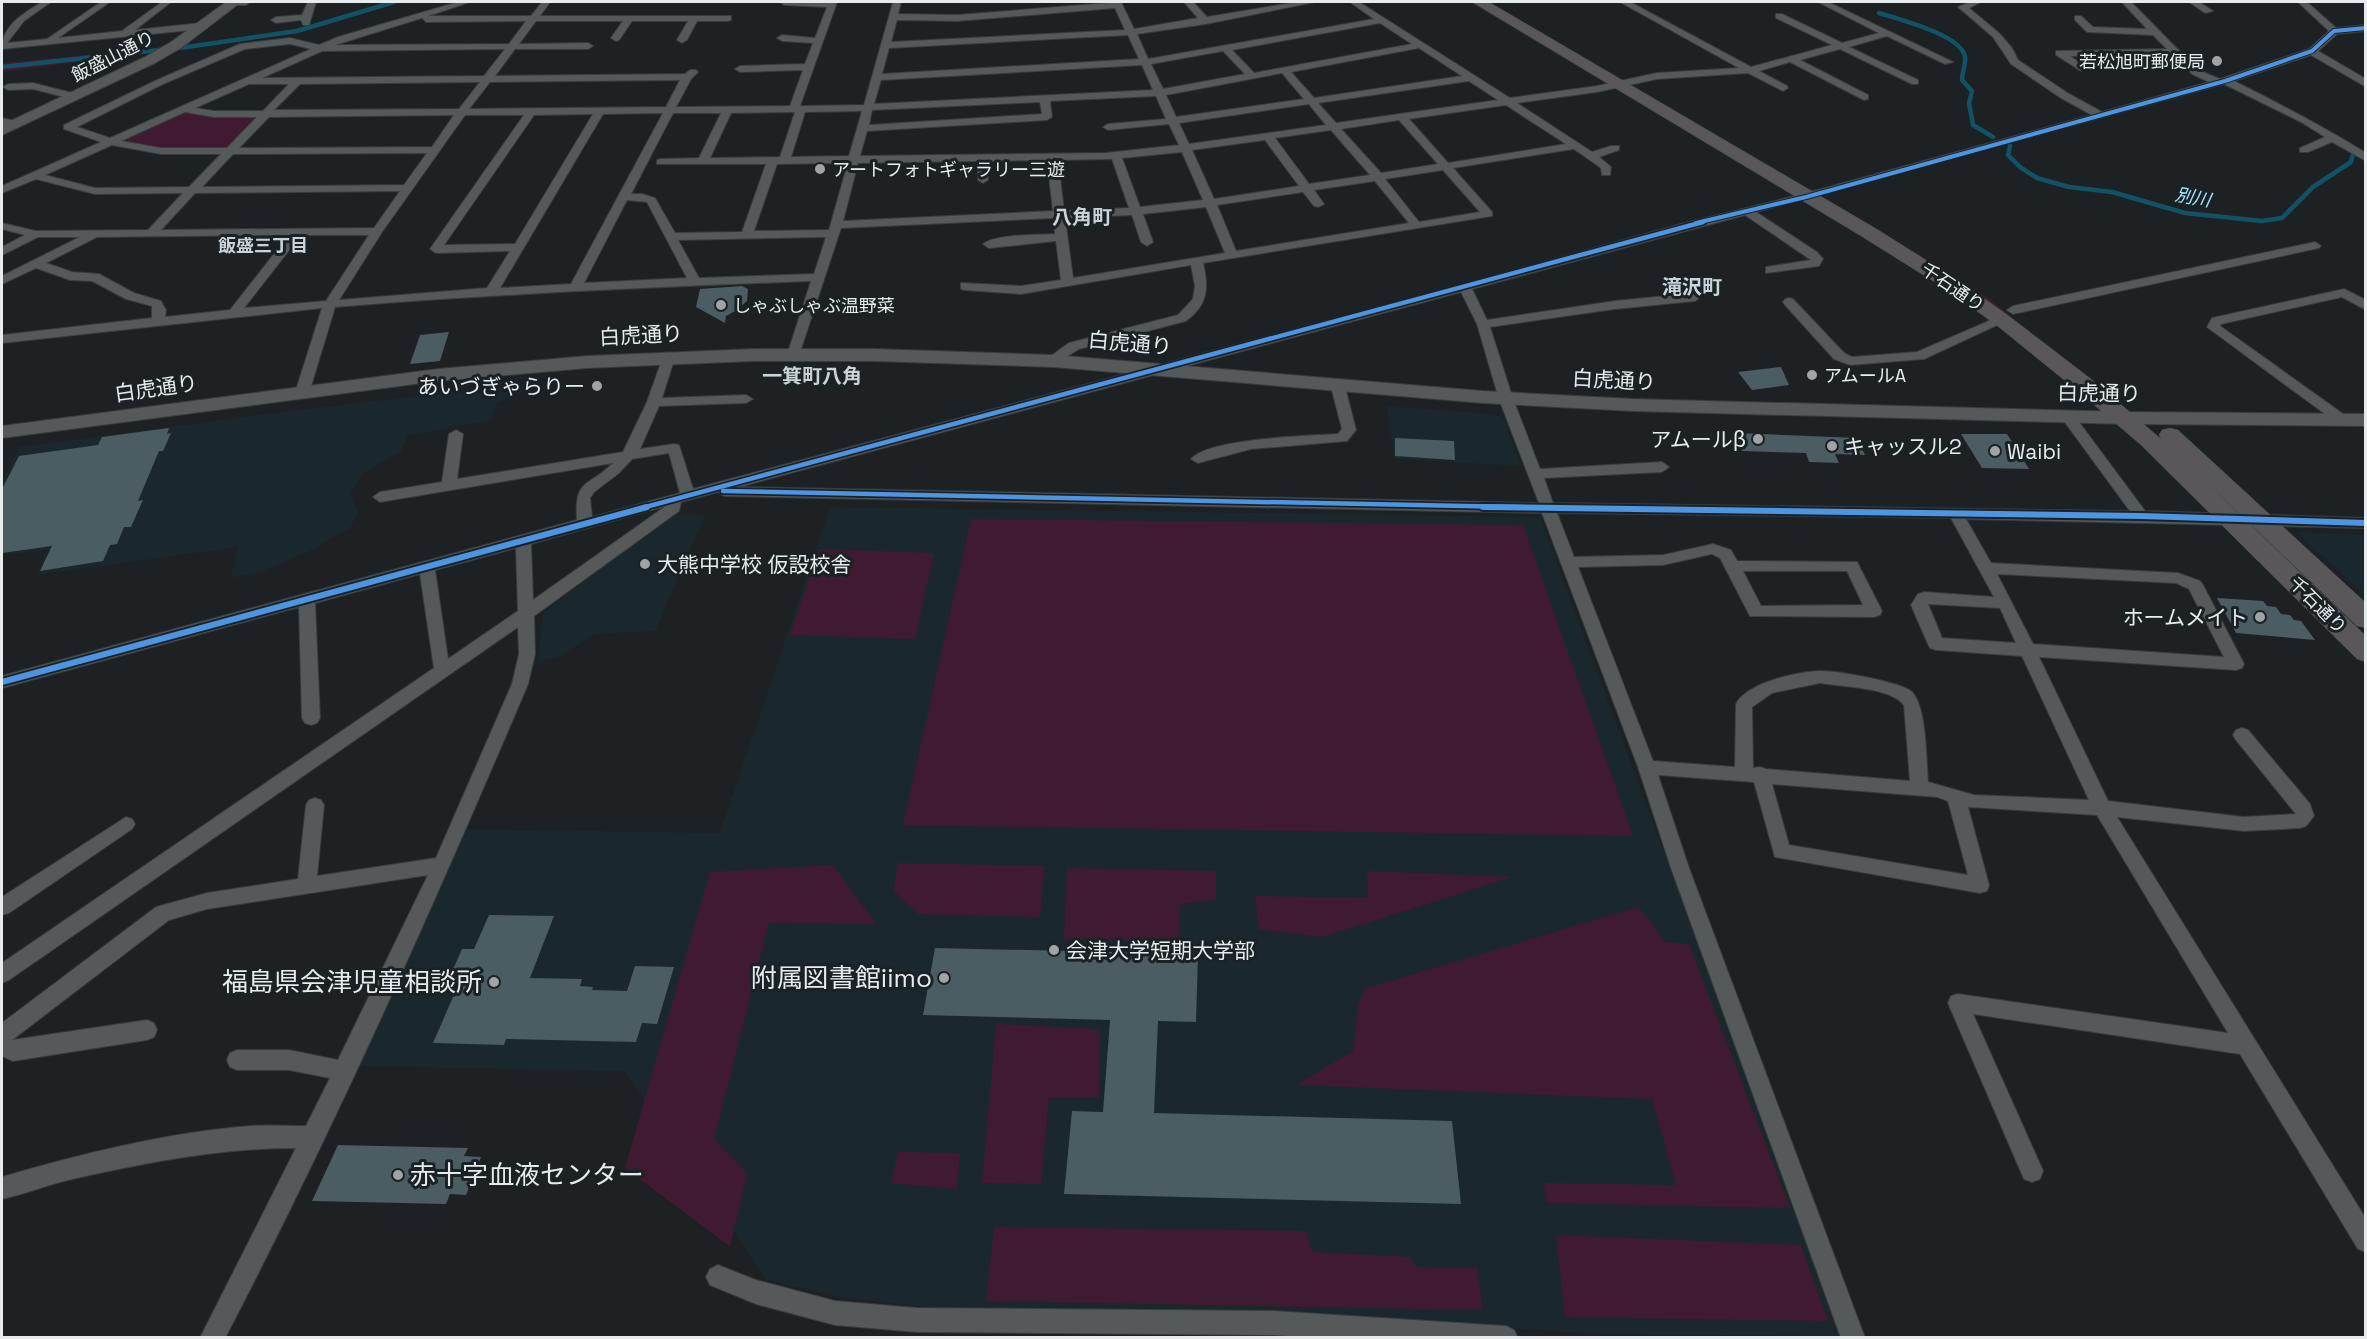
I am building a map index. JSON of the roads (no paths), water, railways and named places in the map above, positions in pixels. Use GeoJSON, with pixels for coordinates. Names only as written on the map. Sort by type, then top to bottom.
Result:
{"type":"FeatureCollection","features":[{"type":"Feature","properties":{"kind":"main road","name":"千石通り"},"geometry":{"type":"LineString","coordinates":[[1479,2],[1625,82]]}},
{"type":"Feature","properties":{"kind":"main road","name":"千石通り"},"geometry":{"type":"LineString","coordinates":[[1499,2],[1625,82],[1815,195],[1886,243],[2007,315],[2096,372],[2152,418],[2366,619]]}},
{"type":"Feature","properties":{"kind":"main road","name":"千石通り"},"geometry":{"type":"LineString","coordinates":[[2007,315],[2126,418],[2366,652]]}},
{"type":"Feature","properties":{"kind":"street"},"geometry":{"type":"LineString","coordinates":[[2,44],[21,19],[47,2]]}},
{"type":"Feature","properties":{"kind":"street"},"geometry":{"type":"LineString","coordinates":[[48,40],[106,2]]}},
{"type":"Feature","properties":{"kind":"street"},"geometry":{"type":"LineString","coordinates":[[125,32],[167,2]]}},
{"type":"Feature","properties":{"kind":"street","name":"飯盛山通り"},"geometry":{"type":"LineString","coordinates":[[2,131],[150,60],[176,45],[237,2]]}},
{"type":"Feature","properties":{"kind":"street"},"geometry":{"type":"LineString","coordinates":[[276,20],[306,20],[312,2]]}},
{"type":"Feature","properties":{"kind":"street"},"geometry":{"type":"LineString","coordinates":[[2,190],[319,48],[466,2]]}},
{"type":"Feature","properties":{"kind":"street"},"geometry":{"type":"LineString","coordinates":[[303,393],[330,304],[406,188],[546,2]]}},
{"type":"Feature","properties":{"kind":"street"},"geometry":{"type":"LineString","coordinates":[[784,2],[832,3],[809,67],[785,159]]}},
{"type":"Feature","properties":{"kind":"street"},"geometry":{"type":"LineString","coordinates":[[793,355],[855,159],[897,2]]}},
{"type":"Feature","properties":{"kind":"street"},"geometry":{"type":"LineString","coordinates":[[1188,2],[1206,21]]}},
{"type":"Feature","properties":{"kind":"street"},"geometry":{"type":"LineString","coordinates":[[886,45],[1132,32],[1206,21],[1272,5],[1311,2]]}},
{"type":"Feature","properties":{"kind":"street"},"geometry":{"type":"LineString","coordinates":[[1354,2],[1592,156],[1606,167],[1606,173]]}},
{"type":"Feature","properties":{"kind":"street"},"geometry":{"type":"LineString","coordinates":[[1624,2],[1783,88]]}},
{"type":"Feature","properties":{"kind":"street"},"geometry":{"type":"LineString","coordinates":[[1822,2],[1948,62]]}},
{"type":"Feature","properties":{"kind":"street"},"geometry":{"type":"LineString","coordinates":[[1977,2],[1964,7],[1996,35],[2007,48],[2014,62],[2065,96],[2100,115]]}},
{"type":"Feature","properties":{"kind":"street"},"geometry":{"type":"LineString","coordinates":[[2126,2],[2195,72],[2305,120],[2363,157]]}},
{"type":"Feature","properties":{"kind":"street"},"geometry":{"type":"LineString","coordinates":[[2193,2],[2208,11]]}},
{"type":"Feature","properties":{"kind":"street"},"geometry":{"type":"LineString","coordinates":[[2302,2],[2334,31]]}},
{"type":"Feature","properties":{"kind":"street"},"geometry":{"type":"LineString","coordinates":[[893,17],[957,18],[1118,3],[1232,255]]}},
{"type":"Feature","properties":{"kind":"street"},"geometry":{"type":"LineString","coordinates":[[407,19],[694,18],[715,14],[728,18]]}},
{"type":"Feature","properties":{"kind":"street"},"geometry":{"type":"LineString","coordinates":[[1779,16],[1916,82]]}},
{"type":"Feature","properties":{"kind":"street"},"geometry":{"type":"LineString","coordinates":[[616,38],[630,18]]}},
{"type":"Feature","properties":{"kind":"street"},"geometry":{"type":"LineString","coordinates":[[682,40],[694,18]]}},
{"type":"Feature","properties":{"kind":"street"},"geometry":{"type":"LineString","coordinates":[[2078,18],[2090,30],[2155,32]]}},
{"type":"Feature","properties":{"kind":"street"},"geometry":{"type":"LineString","coordinates":[[3,21],[21,19]]}},
{"type":"Feature","properties":{"kind":"street"},"geometry":{"type":"LineString","coordinates":[[877,76],[1146,62],[1382,20]]}},
{"type":"Feature","properties":{"kind":"street"},"geometry":{"type":"LineString","coordinates":[[2,44],[201,26]]}},
{"type":"Feature","properties":{"kind":"street"},"geometry":{"type":"LineString","coordinates":[[2,682],[1157,369],[1746,211],[1815,195],[2221,82],[2312,51],[2334,31],[2366,28]]}},
{"type":"Feature","properties":{"kind":"street"},"geometry":{"type":"LineString","coordinates":[[661,162],[1116,155],[1185,148],[1506,101],[1657,76],[1751,70],[1889,33]]}},
{"type":"Feature","properties":{"kind":"street"},"geometry":{"type":"LineString","coordinates":[[782,38],[818,41]]}},
{"type":"Feature","properties":{"kind":"street"},"geometry":{"type":"LineString","coordinates":[[434,150],[150,150],[109,141],[68,127],[160,81],[250,44],[290,41],[319,48],[588,46]]}},
{"type":"Feature","properties":{"kind":"street"},"geometry":{"type":"LineString","coordinates":[[183,109],[202,113],[669,112],[868,108],[1045,99],[1160,93],[1420,45]]}},
{"type":"Feature","properties":{"kind":"street"},"geometry":{"type":"LineString","coordinates":[[1225,48],[1252,76]]}},
{"type":"Feature","properties":{"kind":"street"},"geometry":{"type":"LineString","coordinates":[[2312,51],[2366,84]]}},
{"type":"Feature","properties":{"kind":"street"},"geometry":{"type":"LineString","coordinates":[[2084,69],[2059,53],[2175,52]]}},
{"type":"Feature","properties":{"kind":"street"},"geometry":{"type":"LineString","coordinates":[[1793,60],[1864,97]]}},
{"type":"Feature","properties":{"kind":"street"},"geometry":{"type":"LineString","coordinates":[[740,69],[809,67]]}},
{"type":"Feature","properties":{"kind":"street"},"geometry":{"type":"LineString","coordinates":[[1284,70],[1378,177],[1417,226]]}},
{"type":"Feature","properties":{"kind":"street"},"geometry":{"type":"LineString","coordinates":[[244,81],[488,79],[690,74],[576,286]]}},
{"type":"Feature","properties":{"kind":"street"},"geometry":{"type":"LineString","coordinates":[[1108,127],[1173,121],[1471,78]]}},
{"type":"Feature","properties":{"kind":"street"},"geometry":{"type":"LineString","coordinates":[[151,233],[298,80]]}},
{"type":"Feature","properties":{"kind":"street"},"geometry":{"type":"LineString","coordinates":[[8,87],[33,86],[76,96]]}},
{"type":"Feature","properties":{"kind":"street"},"geometry":{"type":"LineString","coordinates":[[863,128],[1047,117],[1045,99]]}},
{"type":"Feature","properties":{"kind":"street"},"geometry":{"type":"LineString","coordinates":[[703,161],[727,111]]}},
{"type":"Feature","properties":{"kind":"street"},"geometry":{"type":"LineString","coordinates":[[518,247],[436,249],[530,112]]}},
{"type":"Feature","properties":{"kind":"street"},"geometry":{"type":"LineString","coordinates":[[492,291],[599,112]]}},
{"type":"Feature","properties":{"kind":"street"},"geometry":{"type":"LineString","coordinates":[[965,286],[1021,290],[1488,214],[1401,116]]}},
{"type":"Feature","properties":{"kind":"street"},"geometry":{"type":"LineString","coordinates":[[2,121],[17,124]]}},
{"type":"Feature","properties":{"kind":"street"},"geometry":{"type":"LineString","coordinates":[[1268,136],[1318,204]]}},
{"type":"Feature","properties":{"kind":"street"},"geometry":{"type":"LineString","coordinates":[[2304,150],[2339,140]]}},
{"type":"Feature","properties":{"kind":"street"},"geometry":{"type":"LineString","coordinates":[[670,237],[834,229],[1060,213],[1136,211],[1210,203],[1576,146]]}},
{"type":"Feature","properties":{"kind":"street"},"geometry":{"type":"LineString","coordinates":[[1592,156],[1615,148]]}},
{"type":"Feature","properties":{"kind":"street"},"geometry":{"type":"LineString","coordinates":[[1116,155],[1147,242]]}},
{"type":"Feature","properties":{"kind":"street"},"geometry":{"type":"LineString","coordinates":[[983,180],[984,156]]}},
{"type":"Feature","properties":{"kind":"street"},"geometry":{"type":"LineString","coordinates":[[1052,156],[1063,237],[1066,282]]}},
{"type":"Feature","properties":{"kind":"street"},"geometry":{"type":"LineString","coordinates":[[747,234],[773,160]]}},
{"type":"Feature","properties":{"kind":"street"},"geometry":{"type":"LineString","coordinates":[[34,174],[95,191],[406,188]]}},
{"type":"Feature","properties":{"kind":"street"},"geometry":{"type":"LineString","coordinates":[[624,197],[642,197],[651,200],[695,282]]}},
{"type":"Feature","properties":{"kind":"street"},"geometry":{"type":"LineString","coordinates":[[1746,211],[1813,255],[1817,260],[1805,266],[1770,270]]}},
{"type":"Feature","properties":{"kind":"street"},"geometry":{"type":"LineString","coordinates":[[2,226],[36,234],[377,231]]}},
{"type":"Feature","properties":{"kind":"street"},"geometry":{"type":"LineString","coordinates":[[233,314],[298,232]]}},
{"type":"Feature","properties":{"kind":"street"},"geometry":{"type":"LineString","coordinates":[[2,251],[36,234]]}},
{"type":"Feature","properties":{"kind":"street"},"geometry":{"type":"LineString","coordinates":[[2,280],[96,234]]}},
{"type":"Feature","properties":{"kind":"street"},"geometry":{"type":"LineString","coordinates":[[989,244],[1022,239],[1063,237]]}},
{"type":"Feature","properties":{"kind":"street"},"geometry":{"type":"LineString","coordinates":[[1789,302],[1839,356],[1850,361],[1919,356],[2007,315],[2315,246]]}},
{"type":"Feature","properties":{"kind":"street"},"geometry":{"type":"LineString","coordinates":[[1053,361],[1074,346],[1182,318],[1193,311],[1199,304],[1202,287],[1196,260]]}},
{"type":"Feature","properties":{"kind":"street"},"geometry":{"type":"LineString","coordinates":[[37,264],[70,276],[95,277],[130,296],[157,304],[160,310],[158,322]]}},
{"type":"Feature","properties":{"kind":"street"},"geometry":{"type":"LineString","coordinates":[[2,339],[330,304],[492,291],[819,277]]}},
{"type":"Feature","properties":{"kind":"street"},"geometry":{"type":"LineString","coordinates":[[1465,287],[1482,324],[1506,399],[1647,767],[1680,868],[1853,1338]]}},
{"type":"Feature","properties":{"kind":"street"},"geometry":{"type":"LineString","coordinates":[[2341,419],[2213,327],[2216,321],[2344,293],[2366,306]]}},
{"type":"Feature","properties":{"kind":"street"},"geometry":{"type":"LineString","coordinates":[[1482,324],[1570,313],[1648,299],[1695,297]]}},
{"type":"Feature","properties":{"kind":"street","name":"白虎通り"},"geometry":{"type":"LineString","coordinates":[[2,432],[494,370],[669,357],[793,355],[885,355],[1053,361],[1506,399],[1783,411],[2366,420]]}},
{"type":"Feature","properties":{"kind":"street"},"geometry":{"type":"LineString","coordinates":[[585,524],[583,498],[589,489],[632,451],[654,402],[669,357]]}},
{"type":"Feature","properties":{"kind":"street"},"geometry":{"type":"LineString","coordinates":[[1198,459],[1213,452],[1263,444],[1342,438],[1349,430],[1336,383]]}},
{"type":"Feature","properties":{"kind":"street"},"geometry":{"type":"LineString","coordinates":[[654,402],[746,399]]}},
{"type":"Feature","properties":{"kind":"street"},"geometry":{"type":"LineString","coordinates":[[2068,417],[2141,516]]}},
{"type":"Feature","properties":{"kind":"street"},"geometry":{"type":"LineString","coordinates":[[449,486],[456,434]]}},
{"type":"Feature","properties":{"kind":"street"},"geometry":{"type":"LineString","coordinates":[[2,974],[525,614],[674,508],[681,497],[674,448],[626,458],[381,497]]}},
{"type":"Feature","properties":{"kind":"street"},"geometry":{"type":"LineString","coordinates":[[1536,474],[1662,467]]}},
{"type":"Feature","properties":{"kind":"street"},"geometry":{"type":"LineString","coordinates":[[705,491],[1549,508],[2141,516],[2366,523]]}},
{"type":"Feature","properties":{"kind":"street"},"geometry":{"type":"LineString","coordinates":[[1957,515],[2006,603],[2102,808],[2366,1241]]}},
{"type":"Feature","properties":{"kind":"street"},"geometry":{"type":"LineString","coordinates":[[212,1338],[262,1243],[442,865],[520,684],[527,654],[523,540]]}},
{"type":"Feature","properties":{"kind":"street"},"geometry":{"type":"LineString","coordinates":[[1570,562],[1663,560],[1713,549],[1726,554],[1756,612],[1874,611],[1852,566],[1733,566]]}},
{"type":"Feature","properties":{"kind":"street"},"geometry":{"type":"LineString","coordinates":[[427,566],[440,664]]}},
{"type":"Feature","properties":{"kind":"street"},"geometry":{"type":"LineString","coordinates":[[1988,568],[2178,578],[2195,585],[2236,664],[2028,648],[1936,644],[1918,605],[1924,598],[2006,603]]}},
{"type":"Feature","properties":{"kind":"street"},"geometry":{"type":"LineString","coordinates":[[307,599],[311,718]]}},
{"type":"Feature","properties":{"kind":"street"},"geometry":{"type":"LineString","coordinates":[[1920,789],[1912,705],[1908,697],[1900,691],[1820,677],[1767,688],[1744,704],[1752,774],[1782,852],[1980,885],[1956,796]]}},
{"type":"Feature","properties":{"kind":"street"},"geometry":{"type":"LineString","coordinates":[[1647,767],[1937,790],[1974,802],[2102,808],[2244,824],[2300,821],[2305,816],[2304,809],[2242,735]]}},
{"type":"Feature","properties":{"kind":"street"},"geometry":{"type":"LineString","coordinates":[[307,885],[315,805]]}},
{"type":"Feature","properties":{"kind":"street"},"geometry":{"type":"LineString","coordinates":[[2,907],[126,824]]}},
{"type":"Feature","properties":{"kind":"street"},"geometry":{"type":"LineString","coordinates":[[2,1035],[163,914],[207,901],[442,865]]}},
{"type":"Feature","properties":{"kind":"street"},"geometry":{"type":"LineString","coordinates":[[2032,1171],[1958,1003],[2246,1045]]}},
{"type":"Feature","properties":{"kind":"street"},"geometry":{"type":"LineString","coordinates":[[2,1044],[13,1051],[147,1030]]}},
{"type":"Feature","properties":{"kind":"street"},"geometry":{"type":"LineString","coordinates":[[237,1060],[289,1060],[344,1071]]}},
{"type":"Feature","properties":{"kind":"street"},"geometry":{"type":"LineString","coordinates":[[2,1188],[75,1167],[175,1148],[251,1137],[312,1137]]}},
{"type":"Feature","properties":{"kind":"street"},"geometry":{"type":"LineString","coordinates":[[718,1277],[756,1292],[835,1313],[905,1319],[1021,1323],[1274,1323],[1364,1333],[1506,1338]]}},
{"type":"Feature","properties":{"kind":"waterway"},"geometry":{"type":"LineString","coordinates":[[2,67],[187,47],[297,31],[394,2]]}},
{"type":"Feature","properties":{"kind":"waterway"},"geometry":{"type":"LineString","coordinates":[[1879,13],[1928,29],[1953,42],[1961,49],[1965,57],[1962,80],[1972,91],[1969,103],[1973,125],[1993,137]]}},
{"type":"Feature","properties":{"kind":"waterway","name":"別川"},"geometry":{"type":"LineString","coordinates":[[2010,146],[2008,155],[2020,167],[2037,178],[2069,187],[2112,192],[2185,213],[2262,221],[2282,218],[2313,187],[2351,162],[2353,154],[2366,153]]}},
{"type":"Feature","properties":{"kind":"place","name":"若松旭町郵便局"},"geometry":{"type":"Point","coordinates":[2217,61]}},
{"type":"Feature","properties":{"kind":"place","name":"アートフォトギャラリー三遊"},"geometry":{"type":"Point","coordinates":[820,169]}},
{"type":"Feature","properties":{"kind":"place","name":"しゃぶしゃぶ温野菜"},"geometry":{"type":"Point","coordinates":[721,305]}},
{"type":"Feature","properties":{"kind":"place","name":"アムールA"},"geometry":{"type":"Point","coordinates":[1812,375]}},
{"type":"Feature","properties":{"kind":"place","name":"あいづぎゃらりー"},"geometry":{"type":"Point","coordinates":[597,386]}},
{"type":"Feature","properties":{"kind":"place","name":"アムールβ"},"geometry":{"type":"Point","coordinates":[1758,439]}},
{"type":"Feature","properties":{"kind":"place","name":"キャッスル2"},"geometry":{"type":"Point","coordinates":[1832,446]}},
{"type":"Feature","properties":{"kind":"place","name":"Waibi"},"geometry":{"type":"Point","coordinates":[1995,451]}},
{"type":"Feature","properties":{"kind":"place","name":"大熊中学校 仮設校舎"},"geometry":{"type":"Point","coordinates":[645,564]}},
{"type":"Feature","properties":{"kind":"place","name":"ホームメイト"},"geometry":{"type":"Point","coordinates":[2260,617]}},
{"type":"Feature","properties":{"kind":"place","name":"会津大学短期大学部"},"geometry":{"type":"Point","coordinates":[1054,950]}},
{"type":"Feature","properties":{"kind":"place","name":"附属図書館iimo"},"geometry":{"type":"Point","coordinates":[944,978]}},
{"type":"Feature","properties":{"kind":"place","name":"福島県会津児童相談所"},"geometry":{"type":"Point","coordinates":[494,982]}},
{"type":"Feature","properties":{"kind":"place","name":"赤十字血液センター"},"geometry":{"type":"Point","coordinates":[398,1175]}},
{"type":"Feature","properties":{"kind":"district","name":"八角町"},"geometry":{"type":"Point","coordinates":[1082,217]}},
{"type":"Feature","properties":{"kind":"district","name":"飯盛三丁目"},"geometry":{"type":"Point","coordinates":[263,245]}},
{"type":"Feature","properties":{"kind":"district","name":"滝沢町"},"geometry":{"type":"Point","coordinates":[1692,287]}},
{"type":"Feature","properties":{"kind":"district","name":"一箕町八角"},"geometry":{"type":"Point","coordinates":[812,376]}}]}
